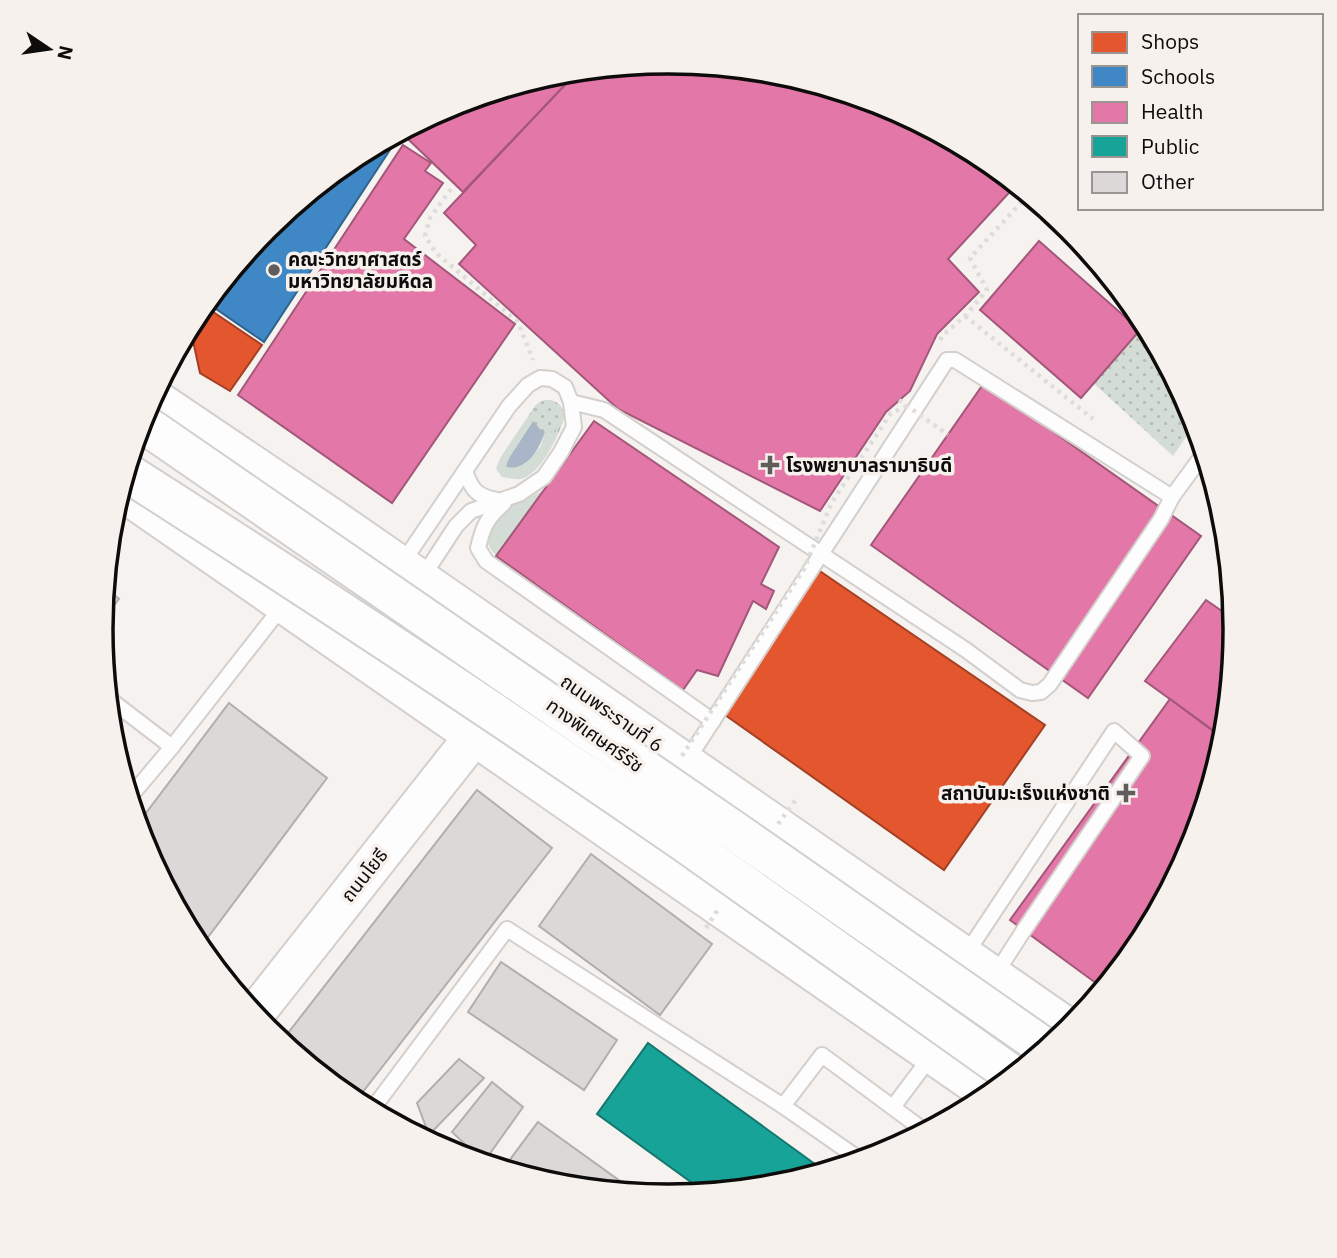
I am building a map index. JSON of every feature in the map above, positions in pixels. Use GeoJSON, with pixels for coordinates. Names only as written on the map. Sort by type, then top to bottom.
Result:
{"type":"FeatureCollection","features":[{"type":"Feature","properties":{"kind":"main road","name":"ถนนพระรามที่ 6"},"geometry":{"type":"LineString","coordinates":[[161,403],[410,573],[680,765],[1060,1023]]}},
{"type":"Feature","properties":{"kind":"main road","name":"ทางพิเศษศรีรัช"},"geometry":{"type":"LineString","coordinates":[[150,428],[1039,1043]]}},
{"type":"Feature","properties":{"kind":"main road","name":"ทางพิเศษศรีรัช"},"geometry":{"type":"LineString","coordinates":[[134,477],[492,711],[1006,1071]]}},
{"type":"Feature","properties":{"kind":"main road"},"geometry":{"type":"LineString","coordinates":[[129,497],[981,1088]]}},
{"type":"Feature","properties":{"kind":"main road","name":"ถนนโยธี"},"geometry":{"type":"LineString","coordinates":[[261,1006],[475,735]]}},
{"type":"Feature","properties":{"kind":"lane"},"geometry":{"type":"LineString","coordinates":[[680,765],[713,721],[947,360],[952,359],[1172,497]]}},
{"type":"Feature","properties":{"kind":"lane"},"geometry":{"type":"LineString","coordinates":[[540,378],[552,379],[565,387],[571,402],[574,427],[544,477],[519,494],[471,511],[410,573],[465,471],[509,406],[528,385],[540,378]]}},
{"type":"Feature","properties":{"kind":"lane"},"geometry":{"type":"LineString","coordinates":[[571,402],[604,410],[967,650],[1020,690],[1041,692],[1050,684],[1198,461]]}},
{"type":"Feature","properties":{"kind":"lane"},"geometry":{"type":"LineString","coordinates":[[465,471],[471,486],[482,497],[504,499]]}},
{"type":"Feature","properties":{"kind":"lane"},"geometry":{"type":"LineString","coordinates":[[504,499],[482,528],[478,548],[486,561],[713,721]]}},
{"type":"Feature","properties":{"kind":"lane"},"geometry":{"type":"LineString","coordinates":[[137,789],[284,603]]}},
{"type":"Feature","properties":{"kind":"lane"},"geometry":{"type":"LineString","coordinates":[[119,707],[172,747]]}},
{"type":"Feature","properties":{"kind":"lane"},"geometry":{"type":"LineString","coordinates":[[1114,731],[1142,757],[1022,933],[980,966],[1114,731]]}},
{"type":"Feature","properties":{"kind":"lane"},"geometry":{"type":"LineString","coordinates":[[378,1102],[507,929],[783,1106],[851,1153]]}},
{"type":"Feature","properties":{"kind":"lane"},"geometry":{"type":"LineString","coordinates":[[893,1107],[932,1054]]}},
{"type":"Feature","properties":{"kind":"lane"},"geometry":{"type":"LineString","coordinates":[[783,1106],[822,1055],[917,1125]]}},
{"type":"Feature","properties":{"kind":"path"},"geometry":{"type":"LineString","coordinates":[[451,189],[430,218],[425,236],[436,253],[518,322],[540,378]]}},
{"type":"Feature","properties":{"kind":"path"},"geometry":{"type":"LineString","coordinates":[[965,316],[1094,420]]}},
{"type":"Feature","properties":{"kind":"path"},"geometry":{"type":"LineString","coordinates":[[899,400],[948,435]]}},
{"type":"Feature","properties":{"kind":"path"},"geometry":{"type":"LineString","coordinates":[[680,765],[804,569],[832,502],[891,414],[907,406]]}},
{"type":"Feature","properties":{"kind":"green space"},"geometry":{"type":"Polygon","coordinates":[[[1131,322],[1167,383],[1189,433],[1173,456],[1089,379],[1131,322]]]}},
{"type":"Feature","properties":{"kind":"green space"},"geometry":{"type":"Polygon","coordinates":[[[546,400],[559,404],[564,417],[559,433],[544,460],[531,474],[519,479],[502,477],[496,469],[500,458],[538,403],[546,400]],[[532,422],[509,458],[507,467],[525,464],[540,447],[545,432],[532,422]]]}},
{"type":"Feature","properties":{"kind":"green space"},"geometry":{"type":"Polygon","coordinates":[[[548,400],[559,405],[564,416],[559,427],[548,432],[537,427],[532,416],[537,405],[548,400]]]}},
{"type":"Feature","properties":{"kind":"green space"},"geometry":{"type":"Polygon","coordinates":[[[544,490],[496,556],[489,546],[487,536],[490,526],[515,504],[544,490]]]}},
{"type":"Feature","properties":{"kind":"water"},"geometry":{"type":"Polygon","coordinates":[[[533,421],[545,432],[536,452],[521,466],[506,467],[509,458],[533,421]]]}},
{"type":"Feature","properties":{"kind":"building: Shops"},"geometry":{"type":"Polygon","coordinates":[[[213,312],[262,345],[230,391],[200,373],[193,341],[213,312]]]}},
{"type":"Feature","properties":{"kind":"building: Shops"},"geometry":{"type":"Polygon","coordinates":[[[811,565],[1045,725],[944,870],[718,710],[811,565]]]}},
{"type":"Feature","properties":{"kind":"building: Schools"},"geometry":{"type":"Polygon","coordinates":[[[391,148],[264,342],[215,308],[251,263],[302,211],[330,188],[391,148]]]}},
{"type":"Feature","properties":{"kind":"building: Health"},"geometry":{"type":"Polygon","coordinates":[[[632,75],[741,78],[812,92],[881,116],[914,131],[977,167],[1011,191],[948,259],[979,292],[937,334],[910,391],[886,412],[820,511],[618,409],[459,264],[476,245],[444,213],[567,83],[632,75]]]}},
{"type":"Feature","properties":{"kind":"building: Health"},"geometry":{"type":"Polygon","coordinates":[[[567,83],[463,192],[408,139],[490,103],[567,83]]]}},
{"type":"Feature","properties":{"kind":"building: Health"},"geometry":{"type":"Polygon","coordinates":[[[403,145],[431,163],[425,171],[443,183],[404,239],[515,324],[392,503],[238,395],[403,145]]]}},
{"type":"Feature","properties":{"kind":"building: Health"},"geometry":{"type":"Polygon","coordinates":[[[1039,241],[1132,323],[1138,332],[1081,398],[980,310],[1039,241]]]}},
{"type":"Feature","properties":{"kind":"building: Health"},"geometry":{"type":"Polygon","coordinates":[[[984,383],[1201,536],[1088,698],[871,545],[984,383]]]}},
{"type":"Feature","properties":{"kind":"building: Health"},"geometry":{"type":"Polygon","coordinates":[[[594,421],[779,547],[761,584],[774,591],[766,609],[753,601],[718,676],[697,670],[683,690],[496,556],[594,421]]]}},
{"type":"Feature","properties":{"kind":"building: Health"},"geometry":{"type":"Polygon","coordinates":[[[1206,600],[1224,612],[1223,665],[1214,731],[1145,681],[1206,600]]]}},
{"type":"Feature","properties":{"kind":"building: Health"},"geometry":{"type":"Polygon","coordinates":[[[1170,699],[1214,732],[1195,808],[1167,875],[1130,938],[1096,983],[1010,920],[1170,699]]]}},
{"type":"Feature","properties":{"kind":"building: Public"},"geometry":{"type":"Polygon","coordinates":[[[648,1043],[816,1165],[741,1180],[693,1183],[597,1114],[648,1043]]]}},
{"type":"Feature","properties":{"kind":"building: Other"},"geometry":{"type":"Polygon","coordinates":[[[229,703],[327,778],[207,938],[170,875],[145,815],[229,703]]]}},
{"type":"Feature","properties":{"kind":"building: Other"},"geometry":{"type":"Polygon","coordinates":[[[477,790],[552,848],[362,1092],[330,1070],[288,1033],[477,790]]]}},
{"type":"Feature","properties":{"kind":"building: Other"},"geometry":{"type":"Polygon","coordinates":[[[591,854],[712,944],[660,1015],[539,926],[591,854]]]}},
{"type":"Feature","properties":{"kind":"building: Other"},"geometry":{"type":"Polygon","coordinates":[[[501,962],[617,1040],[584,1090],[468,1012],[501,962]]]}},
{"type":"Feature","properties":{"kind":"building: Other"},"geometry":{"type":"Polygon","coordinates":[[[459,1059],[484,1078],[433,1131],[427,1129],[417,1103],[459,1059]]]}},
{"type":"Feature","properties":{"kind":"building: Other"},"geometry":{"type":"Polygon","coordinates":[[[492,1082],[523,1107],[489,1155],[467,1146],[452,1132],[492,1082]]]}},
{"type":"Feature","properties":{"kind":"building: Other"},"geometry":{"type":"Polygon","coordinates":[[[538,1122],[622,1182],[560,1174],[509,1161],[538,1122]]]}},
{"type":"Feature","properties":{"kind":"place","name":"คณะวิทยาศาสตร์ มหาวิทยาลัยมหิดล"},"geometry":{"type":"Point","coordinates":[274,270]}},
{"type":"Feature","properties":{"kind":"place","name":"โรงพยาบาลรามาธิบดี"},"geometry":{"type":"Point","coordinates":[770,465]}},
{"type":"Feature","properties":{"kind":"place","name":"สถาบันมะเร็งแห่งชาติ"},"geometry":{"type":"Point","coordinates":[1126,793]}}]}
